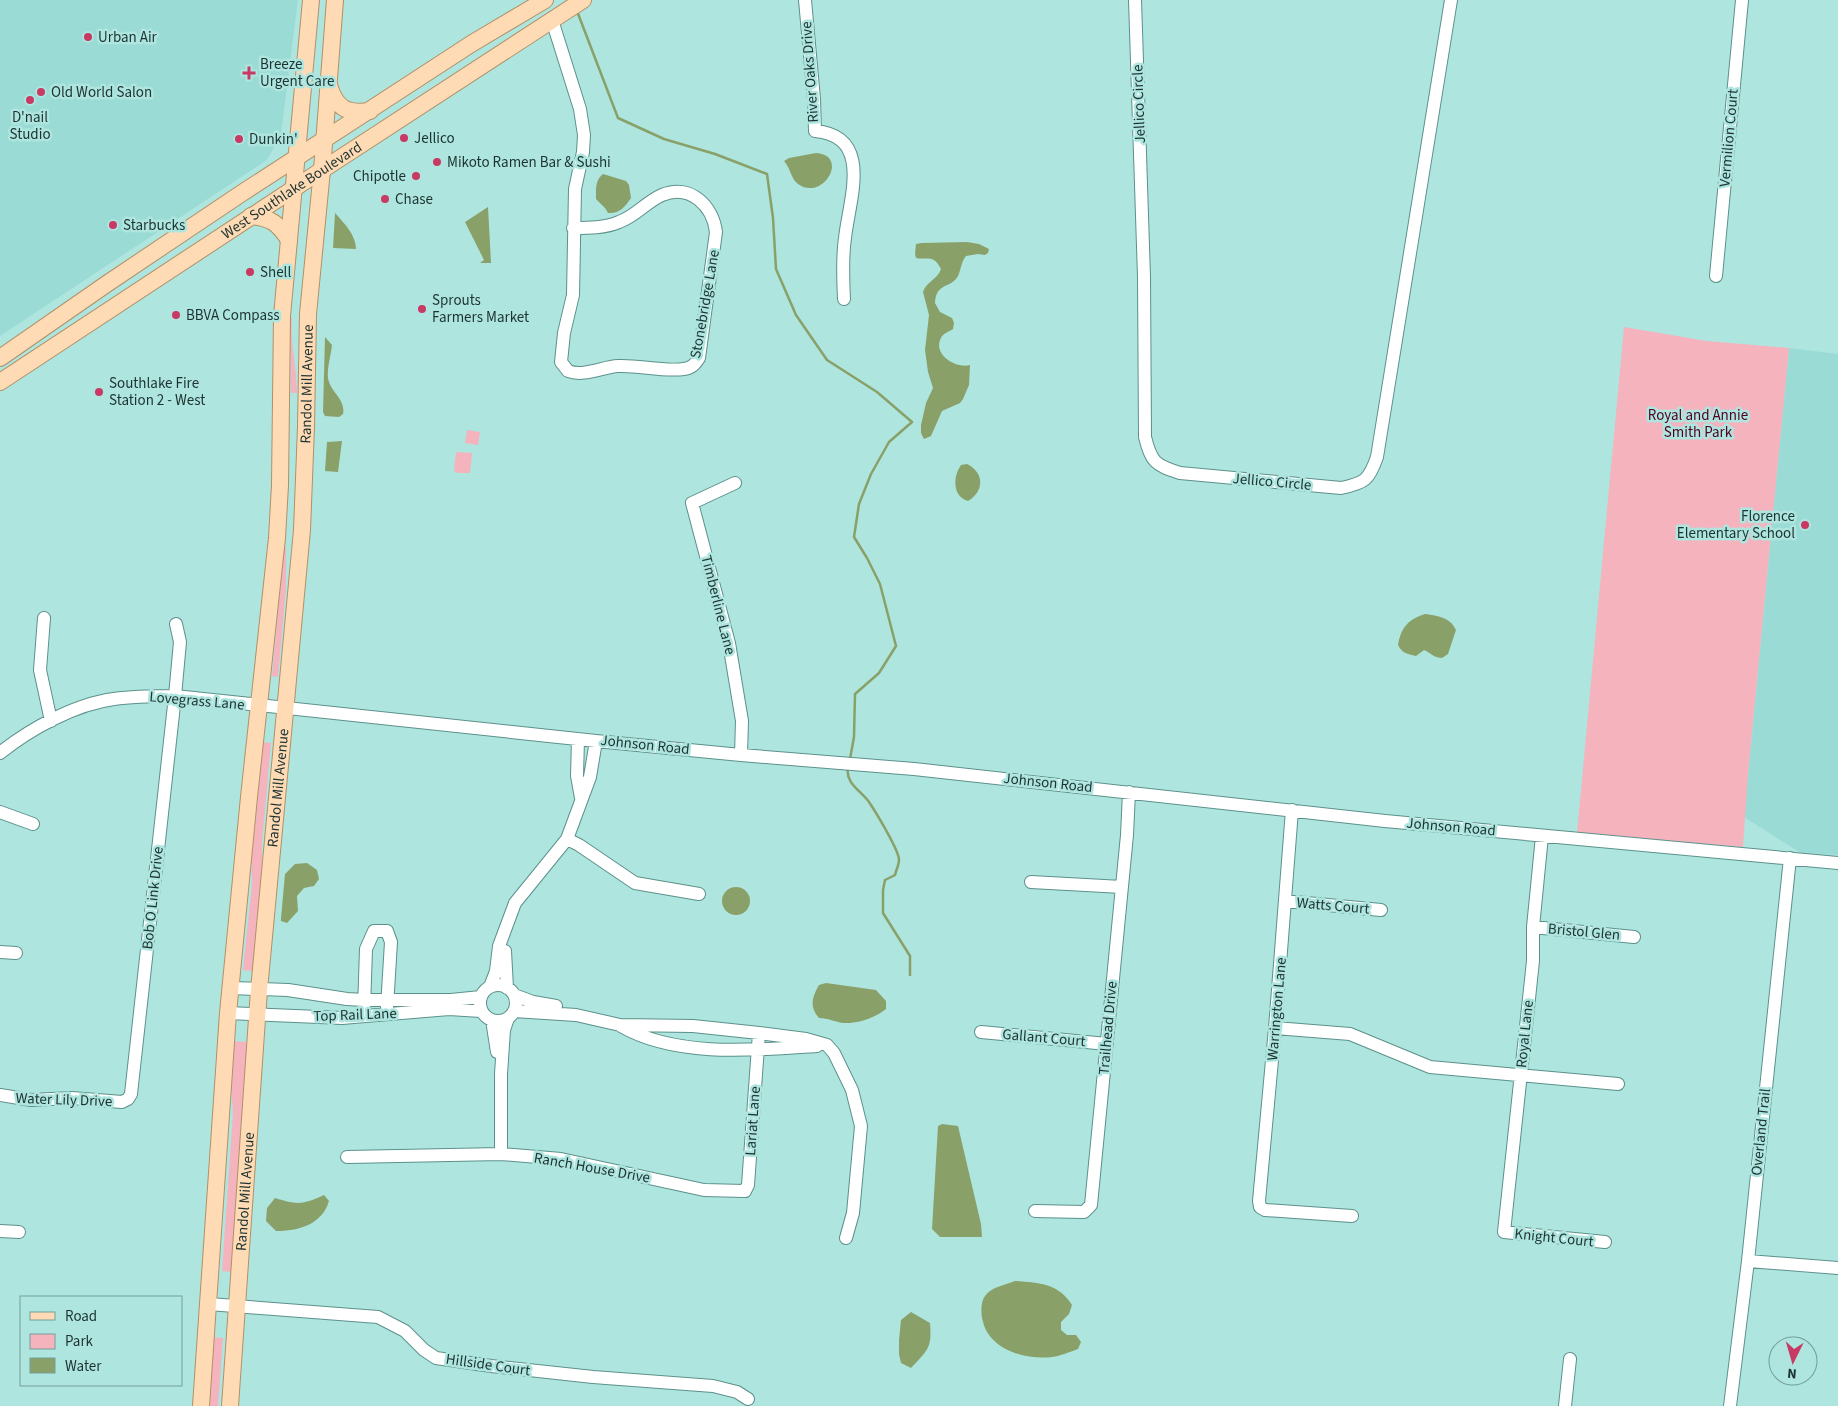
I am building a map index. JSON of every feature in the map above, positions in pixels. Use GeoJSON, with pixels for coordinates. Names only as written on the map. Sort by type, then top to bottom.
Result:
{"type":"FeatureCollection","features":[{"type":"Feature","properties":{"kind":"main road","name":"Randol Mill Avenue"},"geometry":{"type":"LineString","coordinates":[[201,1406],[228,1013],[277,538],[280,485],[282,316],[311,0]]}},
{"type":"Feature","properties":{"kind":"main road","name":"Randol Mill Avenue"},"geometry":{"type":"LineString","coordinates":[[230,1406],[259,990],[302,530],[308,314],[322,170],[335,0]]}},
{"type":"Feature","properties":{"kind":"main road","name":"West Southlake Boulevard"},"geometry":{"type":"LineString","coordinates":[[0,358],[187,229],[471,44],[545,0]]}},
{"type":"Feature","properties":{"kind":"main road","name":"West Southlake Boulevard"},"geometry":{"type":"LineString","coordinates":[[0,382],[583,0]]}},
{"type":"Feature","properties":{"kind":"main road"},"geometry":{"type":"LineString","coordinates":[[328,83],[334,100],[340,107],[360,112],[370,111]]}},
{"type":"Feature","properties":{"kind":"main road"},"geometry":{"type":"LineString","coordinates":[[251,216],[267,218],[281,228],[289,240]]}},
{"type":"Feature","properties":{"kind":"main road"},"geometry":{"type":"LineString","coordinates":[[15,348],[30,364]]}},
{"type":"Feature","properties":{"kind":"street","name":"River Oaks Drive"},"geometry":{"type":"LineString","coordinates":[[805,0],[814,99],[814,131],[826,132],[846,145],[851,152],[855,170],[844,240],[844,300]]}},
{"type":"Feature","properties":{"kind":"street","name":"Jellico Circle"},"geometry":{"type":"LineString","coordinates":[[1135,0],[1144,277],[1145,437],[1150,456],[1163,467],[1180,473],[1341,488],[1358,484],[1371,474],[1377,456],[1451,0]]}},
{"type":"Feature","properties":{"kind":"street","name":"Vermilion Court"},"geometry":{"type":"LineString","coordinates":[[1716,276],[1742,0]]}},
{"type":"Feature","properties":{"kind":"street","name":"Stonebridge Lane"},"geometry":{"type":"LineString","coordinates":[[556,18],[584,127],[584,144],[575,189],[573,228],[573,294],[564,332],[561,357],[564,368],[573,373],[580,373],[617,366],[680,369],[696,364],[699,358],[716,232],[712,215],[708,209],[693,196],[679,192],[669,192],[617,224],[590,228],[573,228]]}},
{"type":"Feature","properties":{"kind":"street","name":"Timberline Lane"},"geometry":{"type":"LineString","coordinates":[[735,483],[692,503],[729,643],[742,721],[741,755]]}},
{"type":"Feature","properties":{"kind":"street"},"geometry":{"type":"LineString","coordinates":[[44,618],[40,670],[52,721]]}},
{"type":"Feature","properties":{"kind":"street","name":"Bob O Link Drive"},"geometry":{"type":"LineString","coordinates":[[128,1099],[131,1094],[175,696],[180,642],[176,624]]}},
{"type":"Feature","properties":{"kind":"street","name":"Lovegrass Lane"},"geometry":{"type":"LineString","coordinates":[[0,753],[16,741],[52,721],[83,706],[111,699],[134,696],[175,696],[259,706]]}},
{"type":"Feature","properties":{"kind":"street","name":"Johnson Road"},"geometry":{"type":"LineString","coordinates":[[259,706],[741,755],[860,764],[1542,836],[1838,863]]}},
{"type":"Feature","properties":{"kind":"street"},"geometry":{"type":"LineString","coordinates":[[578,739],[577,776],[581,798]]}},
{"type":"Feature","properties":{"kind":"street"},"geometry":{"type":"LineString","coordinates":[[490,987],[496,971],[499,946],[515,903],[567,839],[576,819],[581,798],[590,777],[596,741]]}},
{"type":"Feature","properties":{"kind":"street","name":"Trailhead Drive"},"geometry":{"type":"LineString","coordinates":[[1035,1211],[1084,1212],[1091,1206],[1122,888],[1129,792]]}},
{"type":"Feature","properties":{"kind":"street","name":"Warrington Lane"},"geometry":{"type":"LineString","coordinates":[[1292,810],[1276,1028],[1259,1201],[1260,1207],[1266,1210],[1352,1216]]}},
{"type":"Feature","properties":{"kind":"street"},"geometry":{"type":"LineString","coordinates":[[0,812],[33,824]]}},
{"type":"Feature","properties":{"kind":"street","name":"Royal Lane"},"geometry":{"type":"LineString","coordinates":[[1504,1232],[1533,961],[1533,927],[1542,836]]}},
{"type":"Feature","properties":{"kind":"street"},"geometry":{"type":"LineString","coordinates":[[567,839],[635,883],[699,894]]}},
{"type":"Feature","properties":{"kind":"street","name":"Overland Trail"},"geometry":{"type":"LineString","coordinates":[[1730,1406],[1748,1261],[1790,858]]}},
{"type":"Feature","properties":{"kind":"street"},"geometry":{"type":"LineString","coordinates":[[1031,882],[1122,888]]}},
{"type":"Feature","properties":{"kind":"street","name":"Watts Court"},"geometry":{"type":"LineString","coordinates":[[1285,901],[1381,910]]}},
{"type":"Feature","properties":{"kind":"street","name":"Bristol Glen"},"geometry":{"type":"LineString","coordinates":[[1533,927],[1634,937]]}},
{"type":"Feature","properties":{"kind":"street"},"geometry":{"type":"LineString","coordinates":[[364,1017],[366,949],[374,931],[387,931],[391,942],[386,1015]]}},
{"type":"Feature","properties":{"kind":"street"},"geometry":{"type":"LineString","coordinates":[[501,1154],[501,1074],[504,1030],[516,1002],[511,991],[502,939]]}},
{"type":"Feature","properties":{"kind":"street"},"geometry":{"type":"LineString","coordinates":[[0,952],[16,953]]}},
{"type":"Feature","properties":{"kind":"street"},"geometry":{"type":"LineString","coordinates":[[576,1015],[511,1014],[499,1021],[492,1020],[482,1011],[481,997],[484,991],[497,985],[534,1002],[558,1007],[576,1015],[620,1025],[693,1026],[806,1039],[827,1045],[834,1053],[852,1090],[862,1126],[853,1213],[846,1238]]}},
{"type":"Feature","properties":{"kind":"street","name":"Top Rail Lane"},"geometry":{"type":"LineString","coordinates":[[231,988],[288,990],[364,1000],[451,1000],[481,997]]}},
{"type":"Feature","properties":{"kind":"street","name":"Top Rail Lane"},"geometry":{"type":"LineString","coordinates":[[228,1013],[342,1018],[449,1009],[482,1011]]}},
{"type":"Feature","properties":{"kind":"street"},"geometry":{"type":"LineString","coordinates":[[492,1020],[501,1074]]}},
{"type":"Feature","properties":{"kind":"street"},"geometry":{"type":"LineString","coordinates":[[620,1025],[637,1035],[693,1048],[758,1050],[827,1045]]}},
{"type":"Feature","properties":{"kind":"street"},"geometry":{"type":"LineString","coordinates":[[1276,1028],[1350,1034],[1430,1067],[1618,1084]]}},
{"type":"Feature","properties":{"kind":"street","name":"Gallant Court"},"geometry":{"type":"LineString","coordinates":[[981,1032],[1107,1044]]}},
{"type":"Feature","properties":{"kind":"street"},"geometry":{"type":"LineString","coordinates":[[758,1050],[759,1033]]}},
{"type":"Feature","properties":{"kind":"street","name":"Lariat Lane"},"geometry":{"type":"LineString","coordinates":[[745,1191],[748,1185],[758,1050]]}},
{"type":"Feature","properties":{"kind":"street","name":"Water Lily Drive"},"geometry":{"type":"LineString","coordinates":[[0,1096],[31,1100],[72,1098],[122,1102],[128,1099]]}},
{"type":"Feature","properties":{"kind":"street","name":"Ranch House Drive"},"geometry":{"type":"LineString","coordinates":[[347,1158],[501,1154],[561,1159],[704,1190],[745,1191]]}},
{"type":"Feature","properties":{"kind":"street"},"geometry":{"type":"LineString","coordinates":[[0,1230],[19,1232]]}},
{"type":"Feature","properties":{"kind":"street","name":"Knight Court"},"geometry":{"type":"LineString","coordinates":[[1504,1232],[1605,1242]]}},
{"type":"Feature","properties":{"kind":"street"},"geometry":{"type":"LineString","coordinates":[[1748,1261],[1838,1268]]}},
{"type":"Feature","properties":{"kind":"street","name":"Hillside Court"},"geometry":{"type":"LineString","coordinates":[[209,1304],[378,1317],[405,1331],[424,1350],[436,1358],[584,1376],[713,1386],[737,1392],[748,1399]]}},
{"type":"Feature","properties":{"kind":"street"},"geometry":{"type":"LineString","coordinates":[[1566,1406],[1570,1358]]}},
{"type":"Feature","properties":{"kind":"shaded area"},"geometry":{"type":"Polygon","coordinates":[[[0,0],[298,0],[281,134],[267,160],[0,336],[0,0]]]}},
{"type":"Feature","properties":{"kind":"shaded area","name":"Florence Elementary School"},"geometry":{"type":"Polygon","coordinates":[[[1789,348],[1838,354],[1838,855],[1801,853],[1744,817],[1789,348]]]}},
{"type":"Feature","properties":{"kind":"green space"},"geometry":{"type":"Polygon","coordinates":[[[290,318],[292,318],[297,393],[291,393],[290,318]]]}},
{"type":"Feature","properties":{"kind":"green space","name":"Royal and Annie Smith Park"},"geometry":{"type":"Polygon","coordinates":[[[1624,327],[1707,341],[1789,348],[1748,774],[1743,847],[1577,833],[1624,327]]]}},
{"type":"Feature","properties":{"kind":"green space"},"geometry":{"type":"Polygon","coordinates":[[[467,430],[480,432],[478,445],[465,443],[467,430]]]}},
{"type":"Feature","properties":{"kind":"green space"},"geometry":{"type":"Polygon","coordinates":[[[456,452],[472,453],[470,473],[454,471],[456,452]]]}},
{"type":"Feature","properties":{"kind":"green space"},"geometry":{"type":"Polygon","coordinates":[[[284,547],[286,547],[286,588],[278,677],[272,676],[284,547]]]}},
{"type":"Feature","properties":{"kind":"green space"},"geometry":{"type":"Polygon","coordinates":[[[261,742],[271,743],[262,842],[263,868],[253,971],[243,970],[252,884],[251,850],[261,742]]]}},
{"type":"Feature","properties":{"kind":"green space"},"geometry":{"type":"Polygon","coordinates":[[[232,1041],[248,1042],[232,1272],[222,1271],[233,1113],[230,1072],[232,1041]]]}},
{"type":"Feature","properties":{"kind":"green space"},"geometry":{"type":"Polygon","coordinates":[[[212,1337],[223,1338],[218,1406],[207,1406],[212,1337]]]}},
{"type":"Feature","properties":{"kind":"water"},"geometry":{"type":"Polygon","coordinates":[[[816,153],[826,156],[831,161],[832,168],[824,183],[816,187],[807,188],[796,182],[784,161],[789,158],[816,153]]]}},
{"type":"Feature","properties":{"kind":"water"},"geometry":{"type":"Polygon","coordinates":[[[603,174],[626,181],[629,185],[631,198],[619,211],[608,213],[596,199],[597,182],[603,174]]]}},
{"type":"Feature","properties":{"kind":"water"},"geometry":{"type":"Polygon","coordinates":[[[488,207],[491,263],[480,263],[484,260],[465,222],[488,207]]]}},
{"type":"Feature","properties":{"kind":"water"},"geometry":{"type":"Polygon","coordinates":[[[335,213],[352,234],[356,249],[333,248],[335,213]]]}},
{"type":"Feature","properties":{"kind":"water"},"geometry":{"type":"Polygon","coordinates":[[[967,242],[979,244],[989,249],[988,253],[985,255],[966,256],[958,277],[940,289],[935,303],[940,312],[952,318],[954,323],[953,329],[942,336],[939,344],[940,350],[953,363],[965,366],[970,365],[969,385],[960,403],[942,411],[931,436],[924,439],[921,433],[921,425],[926,403],[933,388],[928,372],[925,350],[929,315],[923,292],[941,269],[933,259],[916,258],[916,244],[967,242]]]}},
{"type":"Feature","properties":{"kind":"water"},"geometry":{"type":"Polygon","coordinates":[[[325,337],[332,345],[328,378],[342,404],[343,414],[339,417],[325,416],[323,412],[325,337]]]}},
{"type":"Feature","properties":{"kind":"water"},"geometry":{"type":"Polygon","coordinates":[[[342,441],[338,472],[325,471],[327,442],[342,441]]]}},
{"type":"Feature","properties":{"kind":"water"},"geometry":{"type":"Polygon","coordinates":[[[967,464],[977,472],[980,482],[977,492],[968,501],[959,495],[955,480],[961,465],[967,464]]]}},
{"type":"Feature","properties":{"kind":"water"},"geometry":{"type":"Polygon","coordinates":[[[1425,614],[1447,620],[1456,630],[1448,654],[1442,658],[1436,657],[1424,650],[1416,656],[1410,655],[1398,645],[1401,633],[1410,621],[1425,614]]]}},
{"type":"Feature","properties":{"kind":"water"},"geometry":{"type":"Polygon","coordinates":[[[307,863],[317,870],[319,879],[314,886],[304,888],[297,896],[298,911],[287,923],[281,921],[285,874],[295,864],[307,863]]]}},
{"type":"Feature","properties":{"kind":"water"},"geometry":{"type":"Polygon","coordinates":[[[736,887],[746,891],[750,901],[746,911],[736,915],[726,911],[722,901],[726,891],[736,887]]]}},
{"type":"Feature","properties":{"kind":"water"},"geometry":{"type":"Polygon","coordinates":[[[826,983],[876,990],[886,1001],[886,1009],[871,1018],[854,1022],[843,1023],[819,1018],[814,1010],[813,998],[819,985],[826,983]]]}},
{"type":"Feature","properties":{"kind":"water"},"geometry":{"type":"Polygon","coordinates":[[[942,1124],[958,1126],[981,1224],[982,1237],[940,1237],[932,1229],[938,1126],[942,1124]]]}},
{"type":"Feature","properties":{"kind":"water"},"geometry":{"type":"Polygon","coordinates":[[[324,1195],[329,1201],[326,1209],[321,1216],[308,1225],[293,1230],[276,1231],[266,1221],[267,1208],[275,1198],[300,1203],[324,1195]]]}},
{"type":"Feature","properties":{"kind":"water"},"geometry":{"type":"Polygon","coordinates":[[[1015,1281],[1032,1282],[1054,1288],[1067,1298],[1072,1305],[1069,1314],[1061,1322],[1061,1330],[1067,1335],[1076,1335],[1081,1342],[1078,1349],[1062,1355],[1042,1358],[1031,1357],[1010,1351],[993,1340],[987,1332],[982,1319],[983,1299],[991,1290],[1015,1281]]]}},
{"type":"Feature","properties":{"kind":"water"},"geometry":{"type":"Polygon","coordinates":[[[911,1312],[930,1323],[930,1338],[928,1348],[911,1368],[901,1363],[899,1340],[901,1320],[911,1312]]]}},
{"type":"Feature","properties":{"kind":"waterway"},"geometry":{"type":"LineString","coordinates":[[577,11],[618,118],[664,139],[715,154],[767,174],[773,218],[776,269],[796,315],[827,360],[877,392],[912,422],[889,442],[871,474],[859,504],[854,537],[880,584],[896,646],[879,673],[855,694],[854,737],[850,759]]}},
{"type":"Feature","properties":{"kind":"waterway"},"geometry":{"type":"LineString","coordinates":[[848,767],[851,782],[872,807],[898,855],[899,862],[895,875],[885,880],[883,913],[910,956],[910,975]]}},
{"type":"Feature","properties":{"kind":"place","name":"Urban Air"},"geometry":{"type":"Point","coordinates":[88,37]}},
{"type":"Feature","properties":{"kind":"place","name":"Breeze Urgent Care"},"geometry":{"type":"Point","coordinates":[249,73]}},
{"type":"Feature","properties":{"kind":"place","name":"Old World Salon"},"geometry":{"type":"Point","coordinates":[41,92]}},
{"type":"Feature","properties":{"kind":"place","name":"D'nail Studio"},"geometry":{"type":"Point","coordinates":[30,100]}},
{"type":"Feature","properties":{"kind":"place","name":"Jellico"},"geometry":{"type":"Point","coordinates":[404,138]}},
{"type":"Feature","properties":{"kind":"place","name":"Dunkin'"},"geometry":{"type":"Point","coordinates":[239,139]}},
{"type":"Feature","properties":{"kind":"place","name":"Mikoto Ramen Bar & Sushi"},"geometry":{"type":"Point","coordinates":[437,162]}},
{"type":"Feature","properties":{"kind":"place","name":"Chipotle"},"geometry":{"type":"Point","coordinates":[416,176]}},
{"type":"Feature","properties":{"kind":"place","name":"Chase"},"geometry":{"type":"Point","coordinates":[385,199]}},
{"type":"Feature","properties":{"kind":"place","name":"Starbucks"},"geometry":{"type":"Point","coordinates":[113,225]}},
{"type":"Feature","properties":{"kind":"place","name":"Shell"},"geometry":{"type":"Point","coordinates":[250,272]}},
{"type":"Feature","properties":{"kind":"place","name":"Sprouts Farmers Market"},"geometry":{"type":"Point","coordinates":[422,309]}},
{"type":"Feature","properties":{"kind":"place","name":"BBVA Compass"},"geometry":{"type":"Point","coordinates":[176,315]}},
{"type":"Feature","properties":{"kind":"place","name":"Southlake Fire Station 2 - West"},"geometry":{"type":"Point","coordinates":[99,392]}},
{"type":"Feature","properties":{"kind":"place","name":"Florence Elementary School"},"geometry":{"type":"Point","coordinates":[1805,525]}}]}
